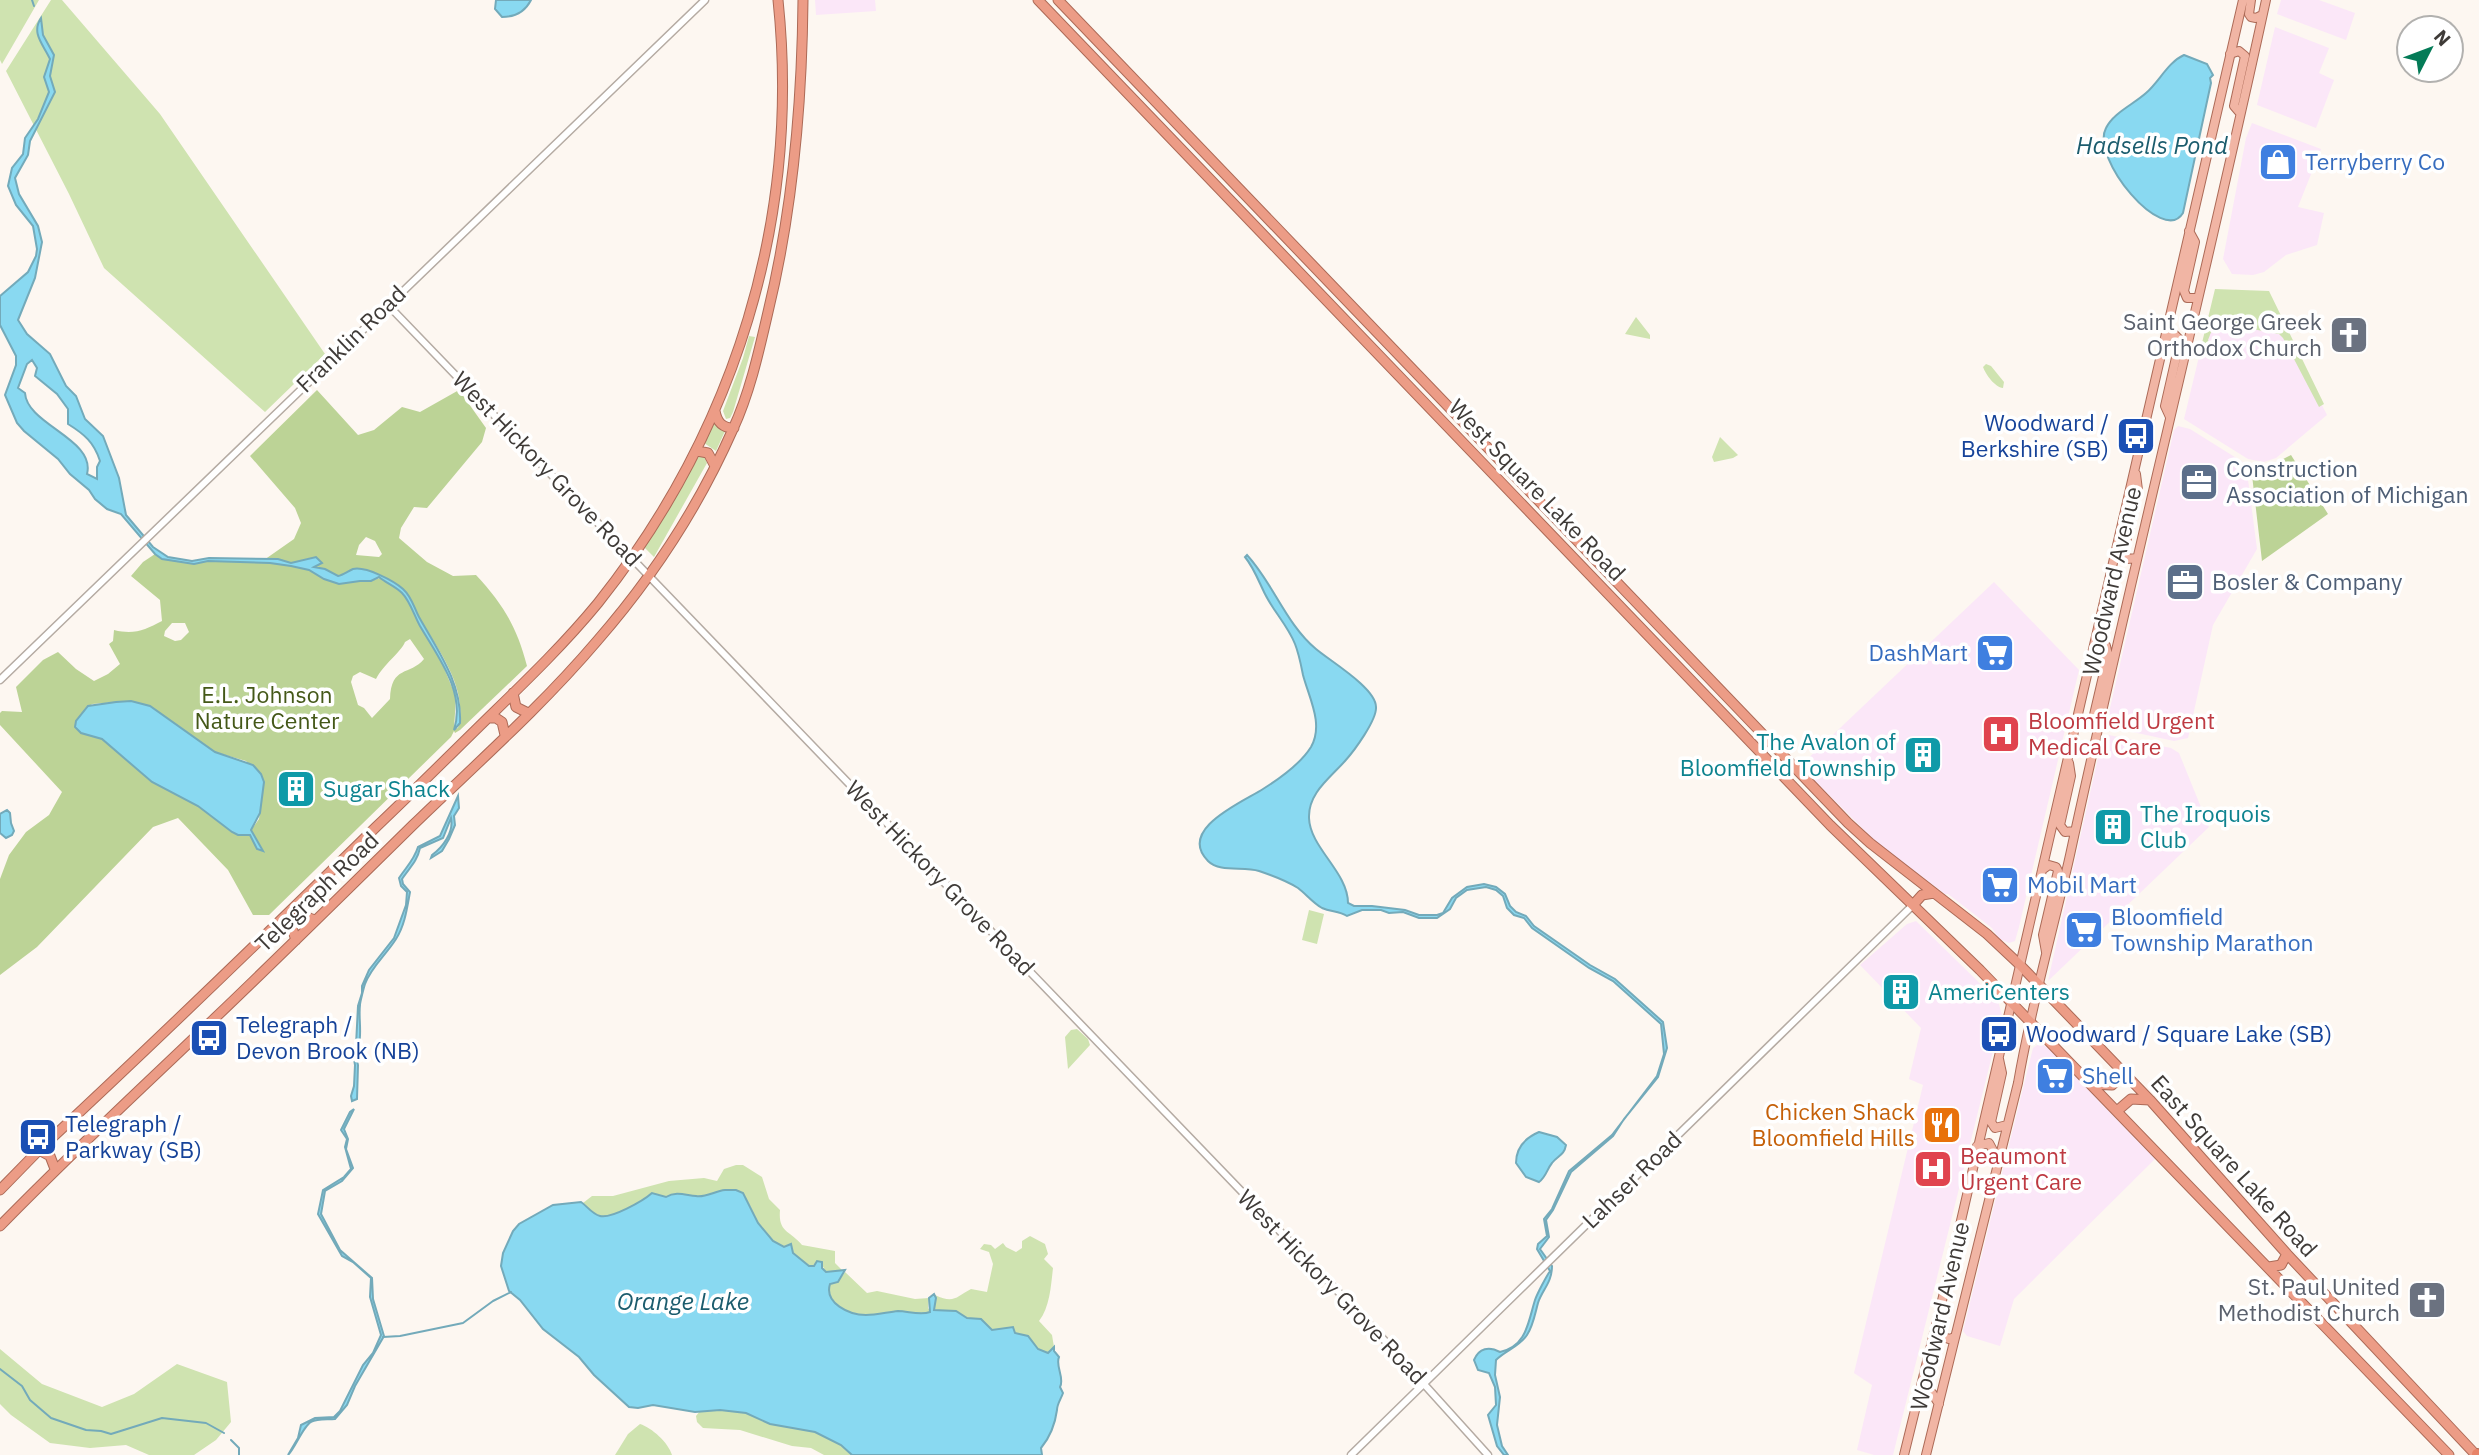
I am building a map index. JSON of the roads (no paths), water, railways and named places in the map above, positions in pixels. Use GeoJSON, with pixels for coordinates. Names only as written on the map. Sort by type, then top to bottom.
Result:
{"type":"FeatureCollection","features":[{"type":"Feature","properties":{"kind":"highway","name":"Telegraph Road"},"geometry":{"type":"LineString","coordinates":[[0,1190],[301,902],[513,693],[578,627],[631,558],[697,451],[737,358],[750,315],[773,215],[783,110],[784,77],[778,0]]}},
{"type":"Feature","properties":{"kind":"highway","name":"Telegraph Road"},"geometry":{"type":"LineString","coordinates":[[0,1226],[55,1169],[296,940],[528,713],[597,642],[650,576],[715,466],[734,428],[760,349],[786,230],[798,128],[803,0]]}},
{"type":"Feature","properties":{"kind":"highway","name":"West Square Lake Road"},"geometry":{"type":"LineString","coordinates":[[1038,0],[1830,825],[2011,1002]]}},
{"type":"Feature","properties":{"kind":"highway","name":"West Square Lake Road"},"geometry":{"type":"LineString","coordinates":[[1058,0],[1836,811],[1870,843],[1987,934],[2020,965]]}},
{"type":"Feature","properties":{"kind":"highway"},"geometry":{"type":"LineString","coordinates":[[715,411],[719,422],[734,428]]}},
{"type":"Feature","properties":{"kind":"highway"},"geometry":{"type":"LineString","coordinates":[[697,451],[708,453],[715,466]]}},
{"type":"Feature","properties":{"kind":"highway"},"geometry":{"type":"LineString","coordinates":[[513,693],[516,707],[528,713]]}},
{"type":"Feature","properties":{"kind":"highway"},"geometry":{"type":"LineString","coordinates":[[488,718],[496,718],[502,722],[505,735]]}},
{"type":"Feature","properties":{"kind":"highway"},"geometry":{"type":"LineString","coordinates":[[1913,905],[1922,895],[1934,893]]}},
{"type":"Feature","properties":{"kind":"highway"},"geometry":{"type":"LineString","coordinates":[[301,902],[304,914],[309,919],[316,920]]}},
{"type":"Feature","properties":{"kind":"highway"},"geometry":{"type":"LineString","coordinates":[[279,923],[292,928],[296,940]]}},
{"type":"Feature","properties":{"kind":"highway","name":"East Square Lake Road"},"geometry":{"type":"LineString","coordinates":[[2020,965],[2150,1100],[2287,1254],[2477,1455]]}},
{"type":"Feature","properties":{"kind":"highway","name":"East Square Lake Road"},"geometry":{"type":"LineString","coordinates":[[2011,1002],[2449,1455]]}},
{"type":"Feature","properties":{"kind":"highway"},"geometry":{"type":"LineString","coordinates":[[2090,1083],[2112,1085],[2118,1082],[2124,1073]]}},
{"type":"Feature","properties":{"kind":"highway"},"geometry":{"type":"LineString","coordinates":[[2117,1111],[2128,1101],[2138,1098],[2150,1100]]}},
{"type":"Feature","properties":{"kind":"highway"},"geometry":{"type":"LineString","coordinates":[[39,1150],[50,1156],[55,1169]]}},
{"type":"Feature","properties":{"kind":"highway"},"geometry":{"type":"LineString","coordinates":[[2269,1267],[2281,1265],[2287,1254]]}},
{"type":"Feature","properties":{"kind":"highway"},"geometry":{"type":"LineString","coordinates":[[2297,1296],[2301,1286],[2316,1285]]}},
{"type":"Feature","properties":{"kind":"main road","name":"Woodward Avenue"},"geometry":{"type":"LineString","coordinates":[[1904,1455],[1937,1323],[2243,0]]}},
{"type":"Feature","properties":{"kind":"main road"},"geometry":{"type":"LineString","coordinates":[[2251,0],[2251,17],[2263,15]]}},
{"type":"Feature","properties":{"kind":"main road","name":"Woodward Avenue"},"geometry":{"type":"LineString","coordinates":[[1926,1455],[2047,955],[2266,0]]}},
{"type":"Feature","properties":{"kind":"main road"},"geometry":{"type":"LineString","coordinates":[[2230,54],[2239,51],[2245,57],[2234,106],[2240,113]]}},
{"type":"Feature","properties":{"kind":"main road"},"geometry":{"type":"LineString","coordinates":[[2189,231],[2195,243],[2184,291],[2187,298],[2197,298]]}},
{"type":"Feature","properties":{"kind":"main road"},"geometry":{"type":"LineString","coordinates":[[2165,338],[2174,334],[2180,340],[2165,406],[2170,417]]}},
{"type":"Feature","properties":{"kind":"main road"},"geometry":{"type":"LineString","coordinates":[[2136,464],[2137,490],[2124,551],[2127,559],[2137,558]]}},
{"type":"Feature","properties":{"kind":"main road"},"geometry":{"type":"LineString","coordinates":[[2094,645],[2106,646],[2108,654],[2094,715],[2098,728]]}},
{"type":"Feature","properties":{"kind":"main road"},"geometry":{"type":"LineString","coordinates":[[2068,757],[2071,776],[2060,825],[2065,832],[2075,831]]}},
{"type":"Feature","properties":{"kind":"main road"},"geometry":{"type":"LineString","coordinates":[[2042,870],[2049,865],[2056,867],[2058,872],[2043,934],[2047,955]]}},
{"type":"Feature","properties":{"kind":"main road"},"geometry":{"type":"LineString","coordinates":[[1998,1056],[2002,1073],[1990,1122],[1995,1128],[2007,1125]]}},
{"type":"Feature","properties":{"kind":"main road"},"geometry":{"type":"LineString","coordinates":[[1977,1146],[1989,1143],[1997,1158]]}},
{"type":"Feature","properties":{"kind":"main road"},"geometry":{"type":"LineString","coordinates":[[1937,1323],[1941,1336],[1948,1339],[1955,1337]]}},
{"type":"Feature","properties":{"kind":"main road"},"geometry":{"type":"LineString","coordinates":[[1919,1391],[1932,1392],[1939,1404]]}},
{"type":"Feature","properties":{"kind":"street","name":"Franklin Road"},"geometry":{"type":"LineString","coordinates":[[0,680],[705,0]]}},
{"type":"Feature","properties":{"kind":"street","name":"West Hickory Grove Road"},"geometry":{"type":"LineString","coordinates":[[387,304],[1425,1383],[1488,1455]]}},
{"type":"Feature","properties":{"kind":"street","name":"Lahser Road"},"geometry":{"type":"LineString","coordinates":[[1351,1455],[1913,905]]}},
{"type":"Feature","properties":{"kind":"water"},"geometry":{"type":"Polygon","coordinates":[[[496,0],[531,0],[519,13],[502,17],[495,9],[496,0]]]}},
{"type":"Feature","properties":{"kind":"water"},"geometry":{"type":"Polygon","coordinates":[[[41,18],[43,35],[54,55],[50,76],[55,92],[15,178],[19,194],[38,226],[42,242],[35,278],[18,320],[27,334],[50,354],[66,386],[76,396],[85,419],[103,436],[119,478],[126,515],[153,547],[168,557],[192,561],[209,558],[278,559],[291,563],[316,557],[322,563],[314,567],[338,576],[359,569],[379,575],[399,586],[411,599],[453,681],[460,708],[460,723],[454,730],[456,702],[448,675],[407,600],[396,588],[379,577],[371,581],[339,584],[309,570],[270,563],[208,561],[194,564],[162,559],[121,514],[107,509],[95,499],[58,459],[17,423],[5,395],[16,365],[16,356],[0,325],[0,296],[28,272],[37,249],[33,226],[16,205],[8,186],[12,168],[23,154],[25,138],[38,119],[49,92],[44,77],[50,59],[39,38],[38,23],[41,18]],[[32,360],[27,364],[18,388],[25,393],[37,414],[81,451],[87,462],[87,474],[97,479],[100,461],[95,449],[84,435],[68,424],[68,409],[57,394],[35,376],[37,368],[32,360]]]}},
{"type":"Feature","properties":{"kind":"water","name":"Hadsells Pond"},"geometry":{"type":"Polygon","coordinates":[[[2184,55],[2207,64],[2213,75],[2210,78],[2183,213],[2173,220],[2160,218],[2131,194],[2108,159],[2104,142],[2109,123],[2146,93],[2173,62],[2184,55]]]}},
{"type":"Feature","properties":{"kind":"water"},"geometry":{"type":"Polygon","coordinates":[[[1247,555],[1305,639],[1361,683],[1374,700],[1375,713],[1369,727],[1349,756],[1321,786],[1310,809],[1311,829],[1342,881],[1348,903],[1354,906],[1405,910],[1419,915],[1437,915],[1443,913],[1452,898],[1467,887],[1484,884],[1496,887],[1505,894],[1516,912],[1526,916],[1534,926],[1590,965],[1615,979],[1663,1022],[1667,1048],[1658,1077],[1628,1115],[1657,1076],[1664,1054],[1661,1024],[1613,981],[1589,968],[1532,928],[1524,918],[1514,915],[1507,908],[1503,896],[1496,890],[1486,887],[1467,890],[1456,898],[1450,909],[1437,918],[1419,918],[1403,912],[1389,913],[1381,910],[1362,910],[1347,916],[1322,908],[1298,888],[1274,876],[1253,870],[1219,867],[1208,861],[1200,849],[1201,838],[1207,827],[1229,809],[1283,776],[1307,753],[1315,738],[1316,720],[1295,644],[1245,557],[1247,555]]]}},
{"type":"Feature","properties":{"kind":"water"},"geometry":{"type":"Polygon","coordinates":[[[131,701],[150,706],[215,752],[253,765],[264,782],[260,813],[251,830],[263,851],[257,849],[250,835],[232,832],[198,806],[152,782],[102,739],[81,733],[75,727],[76,721],[88,706],[131,701]]]}},
{"type":"Feature","properties":{"kind":"water"},"geometry":{"type":"Polygon","coordinates":[[[458,796],[459,808],[454,816],[455,825],[442,851],[431,858],[447,839],[451,818],[443,838],[420,848],[415,861],[402,879],[410,892],[402,928],[365,984],[360,1005],[360,1036],[355,1053],[358,1065],[357,1099],[352,1101],[355,1065],[353,1053],[362,986],[369,970],[394,938],[406,905],[407,892],[401,886],[399,878],[418,847],[440,836],[458,796]]]}},
{"type":"Feature","properties":{"kind":"water"},"geometry":{"type":"Polygon","coordinates":[[[7,810],[14,831],[6,838],[0,833],[0,814],[7,810]]]}},
{"type":"Feature","properties":{"kind":"water"},"geometry":{"type":"Polygon","coordinates":[[[354,1109],[344,1129],[348,1139],[346,1149],[353,1168],[342,1181],[325,1191],[321,1214],[340,1250],[372,1278],[373,1299],[384,1336],[347,1405],[335,1419],[317,1420],[308,1424],[288,1455],[298,1438],[301,1425],[315,1418],[334,1417],[340,1411],[381,1335],[370,1297],[371,1278],[342,1256],[318,1214],[323,1190],[344,1177],[351,1169],[345,1147],[347,1139],[341,1130],[354,1109]]]}},
{"type":"Feature","properties":{"kind":"water"},"geometry":{"type":"Polygon","coordinates":[[[1623,1121],[1613,1136],[1571,1172],[1553,1210],[1546,1220],[1549,1237],[1540,1249],[1552,1266],[1552,1272],[1538,1303],[1531,1328],[1520,1343],[1496,1360],[1495,1375],[1500,1397],[1497,1425],[1502,1446],[1508,1455],[1504,1455],[1497,1446],[1488,1415],[1496,1405],[1495,1387],[1489,1373],[1478,1370],[1474,1360],[1482,1351],[1492,1349],[1500,1352],[1509,1349],[1521,1339],[1536,1297],[1550,1271],[1537,1249],[1538,1244],[1547,1236],[1544,1219],[1552,1209],[1569,1171],[1612,1135],[1623,1121]]]}},
{"type":"Feature","properties":{"kind":"water"},"geometry":{"type":"Polygon","coordinates":[[[1539,1132],[1557,1137],[1566,1145],[1539,1182],[1526,1177],[1516,1163],[1522,1144],[1539,1132]]]}},
{"type":"Feature","properties":{"kind":"water","name":"Orange Lake"},"geometry":{"type":"Polygon","coordinates":[[[725,1190],[743,1193],[758,1223],[773,1241],[784,1247],[791,1244],[793,1253],[809,1266],[814,1266],[817,1261],[822,1262],[822,1268],[826,1272],[845,1270],[838,1282],[830,1284],[831,1297],[839,1307],[866,1315],[898,1311],[926,1313],[930,1312],[929,1298],[934,1294],[934,1310],[956,1311],[967,1318],[981,1319],[992,1330],[1013,1327],[1015,1333],[1028,1336],[1038,1349],[1048,1353],[1054,1347],[1059,1357],[1060,1387],[1063,1393],[1052,1430],[1041,1448],[1042,1455],[852,1455],[841,1445],[815,1432],[770,1424],[746,1413],[720,1410],[695,1412],[653,1405],[629,1407],[594,1375],[579,1357],[543,1329],[520,1300],[509,1291],[501,1266],[503,1253],[513,1231],[519,1224],[553,1205],[581,1202],[594,1214],[605,1216],[627,1209],[652,1193],[666,1197],[677,1194],[699,1196],[725,1190]]]}},
{"type":"Feature","properties":{"kind":"waterway"},"geometry":{"type":"LineString","coordinates":[[32,0],[34,6]]}},
{"type":"Feature","properties":{"kind":"waterway"},"geometry":{"type":"LineString","coordinates":[[383,1337],[463,1323],[493,1301],[511,1292]]}},
{"type":"Feature","properties":{"kind":"waterway"},"geometry":{"type":"LineString","coordinates":[[0,1369],[22,1386],[30,1400],[51,1418],[86,1430],[111,1434],[162,1418],[206,1423],[224,1433]]}},
{"type":"Feature","properties":{"kind":"waterway"},"geometry":{"type":"LineString","coordinates":[[231,1440],[239,1448],[239,1455]]}},
{"type":"Feature","properties":{"kind":"place","name":"Terryberry Co"},"geometry":{"type":"Point","coordinates":[2278,162]}},
{"type":"Feature","properties":{"kind":"place","name":"Saint George Greek Orthodox Church"},"geometry":{"type":"Point","coordinates":[2349,335]}},
{"type":"Feature","properties":{"kind":"place","name":"Woodward / Berkshire (SB)"},"geometry":{"type":"Point","coordinates":[2136,436]}},
{"type":"Feature","properties":{"kind":"place","name":"Construction Association of Michigan"},"geometry":{"type":"Point","coordinates":[2199,482]}},
{"type":"Feature","properties":{"kind":"place","name":"Bosler & Company"},"geometry":{"type":"Point","coordinates":[2185,582]}},
{"type":"Feature","properties":{"kind":"place","name":"DashMart"},"geometry":{"type":"Point","coordinates":[1995,653]}},
{"type":"Feature","properties":{"kind":"place","name":"Bloomfield Urgent Medical Care"},"geometry":{"type":"Point","coordinates":[2001,734]}},
{"type":"Feature","properties":{"kind":"place","name":"The Avalon of Bloomfield Township"},"geometry":{"type":"Point","coordinates":[1923,755]}},
{"type":"Feature","properties":{"kind":"place","name":"Sugar Shack"},"geometry":{"type":"Point","coordinates":[296,789]}},
{"type":"Feature","properties":{"kind":"place","name":"The Iroquois Club"},"geometry":{"type":"Point","coordinates":[2113,827]}},
{"type":"Feature","properties":{"kind":"place","name":"Mobil Mart"},"geometry":{"type":"Point","coordinates":[2000,885]}},
{"type":"Feature","properties":{"kind":"place","name":"Bloomfield Township Marathon"},"geometry":{"type":"Point","coordinates":[2084,930]}},
{"type":"Feature","properties":{"kind":"place","name":"AmeriCenters"},"geometry":{"type":"Point","coordinates":[1901,992]}},
{"type":"Feature","properties":{"kind":"place","name":"Woodward / Square Lake (SB)"},"geometry":{"type":"Point","coordinates":[1999,1034]}},
{"type":"Feature","properties":{"kind":"place","name":"Telegraph / Devon Brook (NB)"},"geometry":{"type":"Point","coordinates":[209,1038]}},
{"type":"Feature","properties":{"kind":"place","name":"Shell"},"geometry":{"type":"Point","coordinates":[2055,1076]}},
{"type":"Feature","properties":{"kind":"place","name":"Chicken Shack Bloomfield Hills"},"geometry":{"type":"Point","coordinates":[1942,1125]}},
{"type":"Feature","properties":{"kind":"place","name":"Telegraph / Parkway (SB)"},"geometry":{"type":"Point","coordinates":[38,1137]}},
{"type":"Feature","properties":{"kind":"place","name":"Beaumont Urgent Care"},"geometry":{"type":"Point","coordinates":[1933,1169]}},
{"type":"Feature","properties":{"kind":"place","name":"St. Paul United Methodist Church"},"geometry":{"type":"Point","coordinates":[2427,1300]}},
{"type":"Feature","properties":{"kind":"park label","name":"E.L. Johnson Nature Center"},"geometry":{"type":"Point","coordinates":[267,708]}}]}
